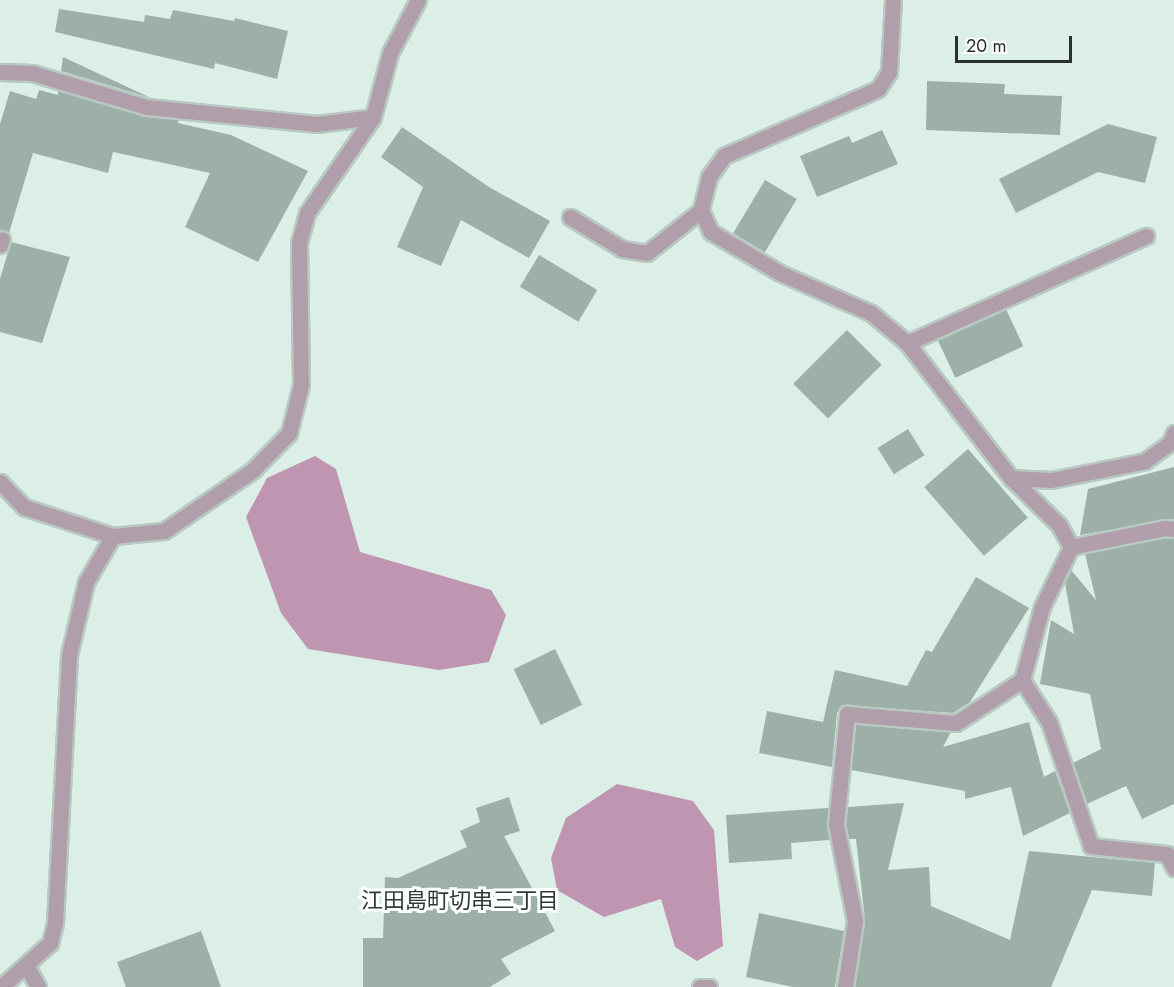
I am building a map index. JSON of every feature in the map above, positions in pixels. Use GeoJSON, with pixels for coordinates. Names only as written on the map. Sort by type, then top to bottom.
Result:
{"type":"FeatureCollection","features":[{"type":"Feature","properties":{"kind":"street"},"geometry":{"type":"LineString","coordinates":[[0,482],[24,507],[113,536],[164,531],[254,470],[290,434],[301,385],[299,243],[307,213],[374,117],[390,53],[417,0]]}},
{"type":"Feature","properties":{"kind":"street"},"geometry":{"type":"LineString","coordinates":[[570,217],[622,249],[647,253],[701,210],[709,177],[724,156],[878,89],[889,72],[893,0]]}},
{"type":"Feature","properties":{"kind":"street"},"geometry":{"type":"LineString","coordinates":[[0,72],[32,73],[147,107],[317,124],[374,117]]}},
{"type":"Feature","properties":{"kind":"street"},"geometry":{"type":"LineString","coordinates":[[701,210],[711,232],[780,273],[871,314],[907,343],[1011,478],[1059,525],[1071,547]]}},
{"type":"Feature","properties":{"kind":"street"},"geometry":{"type":"LineString","coordinates":[[907,343],[1146,236]]}},
{"type":"Feature","properties":{"kind":"street"},"geometry":{"type":"LineString","coordinates":[[1011,478],[1051,480],[1145,461],[1170,443],[1174,433]]}},
{"type":"Feature","properties":{"kind":"street"},"geometry":{"type":"LineString","coordinates":[[1071,547],[1164,528],[1174,530]]}},
{"type":"Feature","properties":{"kind":"street"},"geometry":{"type":"LineString","coordinates":[[1,987],[50,943],[55,923],[69,655],[86,582],[113,536]]}},
{"type":"Feature","properties":{"kind":"street"},"geometry":{"type":"LineString","coordinates":[[845,987],[855,921],[836,824],[847,714],[956,723],[1022,680],[1042,607],[1071,547]]}},
{"type":"Feature","properties":{"kind":"street"},"geometry":{"type":"LineString","coordinates":[[1022,680],[1049,722],[1091,846],[1167,854],[1174,868]]}},
{"type":"Feature","properties":{"kind":"street"},"geometry":{"type":"LineString","coordinates":[[26,965],[38,987]]}},
{"type":"Feature","properties":{"kind":"street"},"geometry":{"type":"LineString","coordinates":[[700,987],[709,987]]}},
{"type":"Feature","properties":{"kind":"shaded area"},"geometry":{"type":"Polygon","coordinates":[[[315,456],[336,469],[360,552],[491,590],[506,615],[489,662],[439,670],[308,649],[281,613],[246,517],[267,478],[315,456]]]}},
{"type":"Feature","properties":{"kind":"shaded area"},"geometry":{"type":"Polygon","coordinates":[[[617,784],[693,801],[714,830],[723,946],[697,961],[675,947],[661,899],[604,917],[557,890],[551,858],[566,818],[617,784]]]}},
{"type":"Feature","properties":{"kind":"building"},"geometry":{"type":"Polygon","coordinates":[[[59,9],[144,22],[145,15],[170,19],[173,10],[234,21],[235,18],[288,31],[277,79],[215,63],[214,69],[55,32],[59,9]]]}},
{"type":"Feature","properties":{"kind":"building"},"geometry":{"type":"Polygon","coordinates":[[[63,57],[151,98],[61,71],[63,57]]]}},
{"type":"Feature","properties":{"kind":"building"},"geometry":{"type":"Polygon","coordinates":[[[927,81],[1005,84],[1004,94],[1062,96],[1060,135],[926,130],[927,81]]]}},
{"type":"Feature","properties":{"kind":"building"},"geometry":{"type":"Polygon","coordinates":[[[39,90],[58,95],[58,91],[144,116],[179,120],[178,123],[231,135],[308,171],[258,262],[185,227],[210,173],[113,152],[108,173],[33,153],[9,233],[0,230],[0,124],[10,91],[36,99],[39,90]]]}},
{"type":"Feature","properties":{"kind":"building"},"geometry":{"type":"Polygon","coordinates":[[[1108,124],[1157,137],[1145,183],[1098,172],[1016,213],[999,179],[1108,124]]]}},
{"type":"Feature","properties":{"kind":"building"},"geometry":{"type":"Polygon","coordinates":[[[402,127],[489,187],[550,221],[529,258],[461,220],[441,266],[397,247],[423,187],[381,157],[402,127]]]}},
{"type":"Feature","properties":{"kind":"building"},"geometry":{"type":"Polygon","coordinates":[[[882,130],[898,164],[817,197],[800,156],[849,136],[852,143],[882,130]]]}},
{"type":"Feature","properties":{"kind":"building"},"geometry":{"type":"Polygon","coordinates":[[[765,180],[797,199],[765,252],[733,233],[765,180]]]}},
{"type":"Feature","properties":{"kind":"building"},"geometry":{"type":"Polygon","coordinates":[[[11,242],[70,257],[42,343],[0,332],[0,279],[11,242]]]}},
{"type":"Feature","properties":{"kind":"building"},"geometry":{"type":"Polygon","coordinates":[[[539,255],[597,290],[578,322],[520,287],[539,255]]]}},
{"type":"Feature","properties":{"kind":"building"},"geometry":{"type":"Polygon","coordinates":[[[1006,309],[1023,346],[955,378],[938,341],[1006,309]]]}},
{"type":"Feature","properties":{"kind":"building"},"geometry":{"type":"Polygon","coordinates":[[[847,330],[882,365],[828,418],[793,384],[847,330]]]}},
{"type":"Feature","properties":{"kind":"building"},"geometry":{"type":"Polygon","coordinates":[[[908,429],[924,455],[894,474],[877,448],[908,429]]]}},
{"type":"Feature","properties":{"kind":"building"},"geometry":{"type":"Polygon","coordinates":[[[968,449],[1028,518],[984,556],[924,487],[968,449]]]}},
{"type":"Feature","properties":{"kind":"building"},"geometry":{"type":"Polygon","coordinates":[[[1174,467],[1174,519],[1080,535],[1088,489],[1174,467]]]}},
{"type":"Feature","properties":{"kind":"building"},"geometry":{"type":"Polygon","coordinates":[[[1164,538],[1174,539],[1174,804],[1142,819],[1126,786],[1087,804],[1073,763],[1101,749],[1090,694],[1040,684],[1051,620],[1074,634],[1065,583],[1071,570],[1096,600],[1085,554],[1164,538]]]}},
{"type":"Feature","properties":{"kind":"building"},"geometry":{"type":"Polygon","coordinates":[[[976,577],[1029,608],[970,702],[953,713],[842,705],[837,713],[832,767],[759,753],[767,711],[823,722],[835,670],[907,686],[926,650],[932,652],[976,577]]]}},
{"type":"Feature","properties":{"kind":"building"},"geometry":{"type":"Polygon","coordinates":[[[555,649],[582,705],[541,725],[514,669],[555,649]]]}},
{"type":"Feature","properties":{"kind":"building"},"geometry":{"type":"Polygon","coordinates":[[[1029,722],[1044,777],[1055,771],[1070,813],[1023,836],[1011,787],[965,799],[965,791],[851,770],[856,724],[951,732],[943,747],[1029,722]]]}},
{"type":"Feature","properties":{"kind":"building"},"geometry":{"type":"Polygon","coordinates":[[[509,797],[520,831],[504,836],[555,931],[501,959],[511,974],[490,987],[363,987],[363,938],[383,938],[385,877],[398,878],[467,847],[460,831],[480,822],[476,808],[509,797]]]}},
{"type":"Feature","properties":{"kind":"building"},"geometry":{"type":"Polygon","coordinates":[[[904,803],[888,870],[929,867],[931,906],[1010,940],[1029,851],[1155,863],[1152,896],[1092,890],[1051,987],[855,987],[865,920],[856,839],[849,839],[846,824],[848,807],[904,803]]]}},
{"type":"Feature","properties":{"kind":"building"},"geometry":{"type":"Polygon","coordinates":[[[828,808],[829,840],[791,843],[792,859],[729,863],[726,815],[828,808]]]}},
{"type":"Feature","properties":{"kind":"building"},"geometry":{"type":"Polygon","coordinates":[[[759,913],[844,931],[835,987],[793,987],[746,977],[759,913]]]}},
{"type":"Feature","properties":{"kind":"building"},"geometry":{"type":"Polygon","coordinates":[[[201,931],[221,987],[126,987],[117,962],[201,931]]]}},
{"type":"Feature","properties":{"kind":"district","name":"江田島町切串三丁目"},"geometry":{"type":"Point","coordinates":[460,901]}}]}
